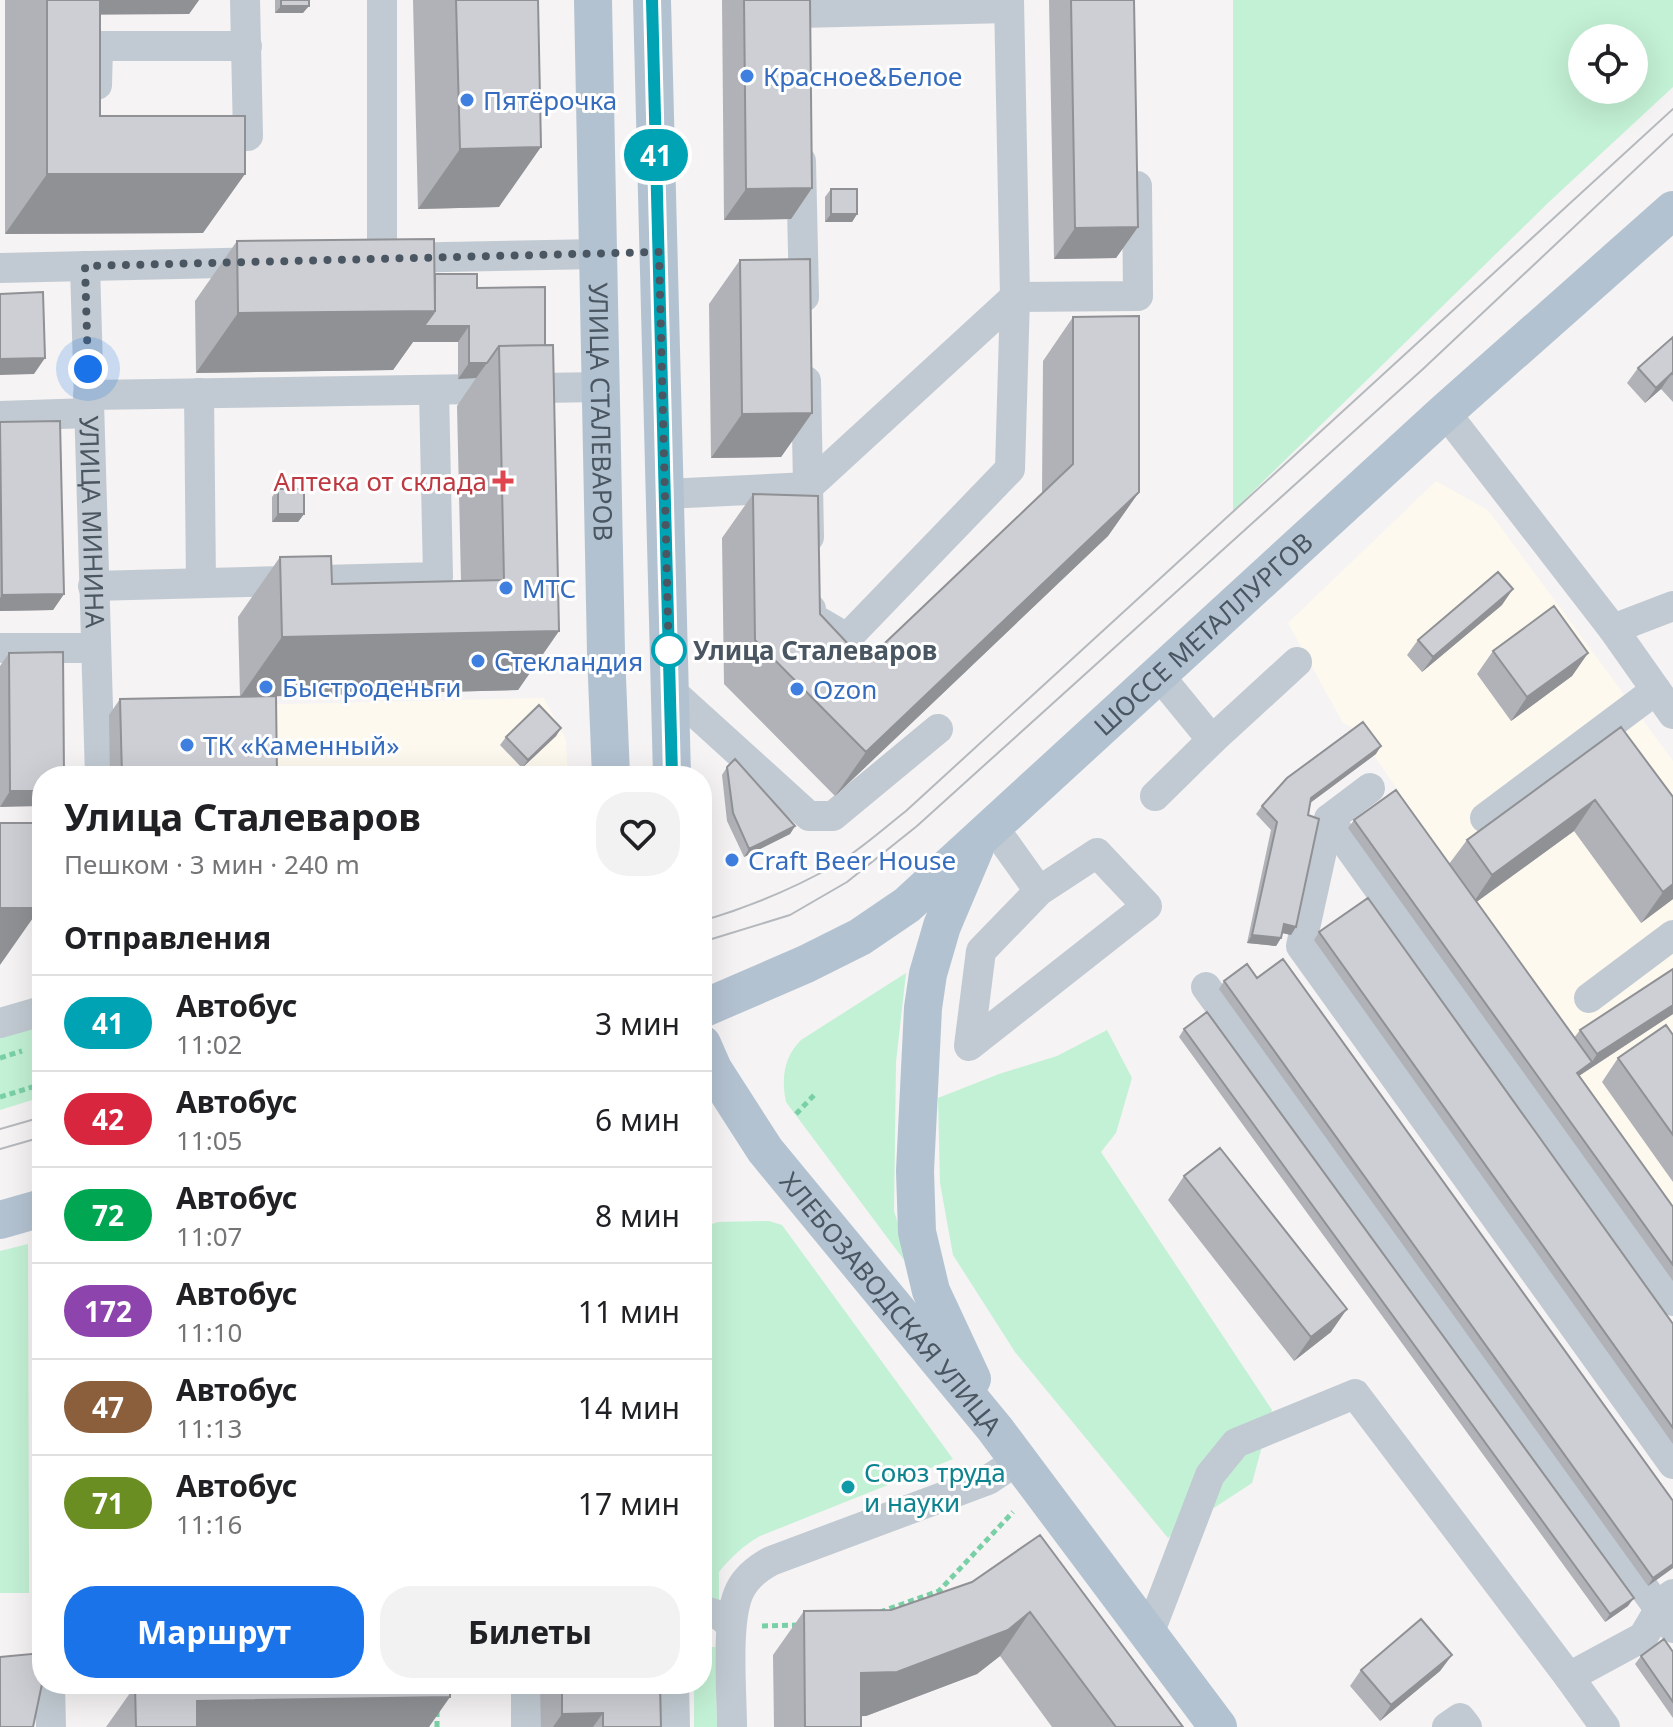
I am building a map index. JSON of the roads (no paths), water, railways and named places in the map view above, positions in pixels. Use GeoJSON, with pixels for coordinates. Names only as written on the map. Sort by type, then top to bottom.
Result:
{"type":"FeatureCollection","features":[{"type":"Feature","properties":{"kind":"main road","name":"УЛИЦА СТАЛЕВАРОВ"},"geometry":{"type":"LineString","coordinates":[[593,0],[611,766]]}},
{"type":"Feature","properties":{"kind":"main road"},"geometry":{"type":"LineString","coordinates":[[652,0],[672,766]]}},
{"type":"Feature","properties":{"kind":"main road","name":"ШОССЕ МЕТАЛЛУРГОВ"},"geometry":{"type":"LineString","coordinates":[[712,1005],[860,937],[907,905],[1445,412],[1673,210]]}},
{"type":"Feature","properties":{"kind":"main road"},"geometry":{"type":"LineString","coordinates":[[598,254],[659,252]]}},
{"type":"Feature","properties":{"kind":"main road"},"geometry":{"type":"LineString","coordinates":[[986,831],[942,926],[928,974],[923,1008],[915,1171],[917,1232],[931,1291],[995,1429]]}},
{"type":"Feature","properties":{"kind":"main road","name":"ХЛЕБОЗАВОДСКАЯ УЛИЦА"},"geometry":{"type":"LineString","coordinates":[[712,1067],[765,1150],[995,1429],[1218,1727]]}},
{"type":"Feature","properties":{"kind":"main road","name":"ХЛЕБОЗАВОДСКАЯ УЛИЦА"},"geometry":{"type":"LineString","coordinates":[[712,1103],[765,1150]]}},
{"type":"Feature","properties":{"kind":"main road"},"geometry":{"type":"LineString","coordinates":[[0,1220],[32,1211]]}},
{"type":"Feature","properties":{"kind":"street"},"geometry":{"type":"LineString","coordinates":[[172,136],[248,136],[245,0]]}},
{"type":"Feature","properties":{"kind":"street"},"geometry":{"type":"LineString","coordinates":[[382,0],[382,259]]}},
{"type":"Feature","properties":{"kind":"street"},"geometry":{"type":"LineString","coordinates":[[799,45],[798,7],[1009,4],[1015,297],[1010,469],[847,638],[811,617],[805,361]]}},
{"type":"Feature","properties":{"kind":"street"},"geometry":{"type":"LineString","coordinates":[[97,106],[98,46],[247,46]]}},
{"type":"Feature","properties":{"kind":"street"},"geometry":{"type":"LineString","coordinates":[[801,140],[805,329]]}},
{"type":"Feature","properties":{"kind":"street"},"geometry":{"type":"LineString","coordinates":[[665,494],[808,487],[1015,297],[1138,296],[1136,156]]}},
{"type":"Feature","properties":{"kind":"street"},"geometry":{"type":"LineString","coordinates":[[351,259],[598,254]]}},
{"type":"Feature","properties":{"kind":"street"},"geometry":{"type":"LineString","coordinates":[[0,268],[288,261]]}},
{"type":"Feature","properties":{"kind":"street","name":"УЛИЦА МИНИНА"},"geometry":{"type":"LineString","coordinates":[[85,266],[100,766]]}},
{"type":"Feature","properties":{"kind":"street"},"geometry":{"type":"LineString","coordinates":[[0,416],[199,393],[601,387]]}},
{"type":"Feature","properties":{"kind":"street"},"geometry":{"type":"LineString","coordinates":[[93,586],[438,577],[434,390]]}},
{"type":"Feature","properties":{"kind":"street"},"geometry":{"type":"LineString","coordinates":[[199,393],[201,583]]}},
{"type":"Feature","properties":{"kind":"street"},"geometry":{"type":"LineString","coordinates":[[1445,412],[1613,629],[1665,702],[1485,818]]}},
{"type":"Feature","properties":{"kind":"street"},"geometry":{"type":"LineString","coordinates":[[1613,629],[1673,606]]}},
{"type":"Feature","properties":{"kind":"street"},"geometry":{"type":"LineString","coordinates":[[0,648],[95,648]]}},
{"type":"Feature","properties":{"kind":"street"},"geometry":{"type":"LineString","coordinates":[[1155,796],[1297,662]]}},
{"type":"Feature","properties":{"kind":"street"},"geometry":{"type":"LineString","coordinates":[[1158,674],[1212,740]]}},
{"type":"Feature","properties":{"kind":"street"},"geometry":{"type":"LineString","coordinates":[[670,690],[809,816],[833,816],[938,729]]}},
{"type":"Feature","properties":{"kind":"street"},"geometry":{"type":"LineString","coordinates":[[1370,788],[1329,819],[1301,946],[1673,1464]]}},
{"type":"Feature","properties":{"kind":"street"},"geometry":{"type":"LineString","coordinates":[[1329,819],[1673,1301]]}},
{"type":"Feature","properties":{"kind":"street"},"geometry":{"type":"LineString","coordinates":[[986,831],[1039,891]]}},
{"type":"Feature","properties":{"kind":"street"},"geometry":{"type":"LineString","coordinates":[[1097,853],[1147,906],[969,1046],[981,951],[1039,891],[1097,853]]}},
{"type":"Feature","properties":{"kind":"street"},"geometry":{"type":"LineString","coordinates":[[1589,998],[1673,935]]}},
{"type":"Feature","properties":{"kind":"street"},"geometry":{"type":"LineString","coordinates":[[1206,987],[1669,1610],[1643,1637],[1569,1677]]}},
{"type":"Feature","properties":{"kind":"street"},"geometry":{"type":"LineString","coordinates":[[0,1023],[32,1014]]}},
{"type":"Feature","properties":{"kind":"street"},"geometry":{"type":"LineString","coordinates":[[1149,1634],[1210,1475],[1236,1443],[1355,1394],[1605,1727]]}},
{"type":"Feature","properties":{"kind":"street"},"geometry":{"type":"LineString","coordinates":[[732,1727],[744,1626],[735,1600],[740,1588],[758,1568],[988,1480],[1018,1460]]}},
{"type":"Feature","properties":{"kind":"street"},"geometry":{"type":"LineString","coordinates":[[712,1613],[744,1626]]}},
{"type":"Feature","properties":{"kind":"street"},"geometry":{"type":"LineString","coordinates":[[50,1694],[51,1727]]}},
{"type":"Feature","properties":{"kind":"street"},"geometry":{"type":"LineString","coordinates":[[526,1694],[526,1727]]}},
{"type":"Feature","properties":{"kind":"street"},"geometry":{"type":"LineString","coordinates":[[674,1694],[675,1727]]}},
{"type":"Feature","properties":{"kind":"street"},"geometry":{"type":"LineString","coordinates":[[1447,1727],[1460,1718],[1467,1727]]}},
{"type":"Feature","properties":{"kind":"tram line"},"geometry":{"type":"LineString","coordinates":[[712,918],[770,897],[819,874],[853,853],[906,811],[1673,109]]}},
{"type":"Feature","properties":{"kind":"tram line"},"geometry":{"type":"LineString","coordinates":[[712,939],[790,915],[847,882],[917,826],[1423,369],[1673,134]]}},
{"type":"Feature","properties":{"kind":"tram line"},"geometry":{"type":"LineString","coordinates":[[0,1129],[32,1120]]}},
{"type":"Feature","properties":{"kind":"tram line"},"geometry":{"type":"LineString","coordinates":[[0,1149],[32,1140]]}},
{"type":"Feature","properties":{"kind":"place","name":"Красное&Белое"},"geometry":{"type":"Point","coordinates":[747,76]}},
{"type":"Feature","properties":{"kind":"place","name":"Пятёрочка"},"geometry":{"type":"Point","coordinates":[467,100]}},
{"type":"Feature","properties":{"kind":"place","name":"Аптека от склада"},"geometry":{"type":"Point","coordinates":[503,481]}},
{"type":"Feature","properties":{"kind":"place","name":"МТС"},"geometry":{"type":"Point","coordinates":[506,588]}},
{"type":"Feature","properties":{"kind":"place","name":"Улица Сталеваров"},"geometry":{"type":"Point","coordinates":[669,650]}},
{"type":"Feature","properties":{"kind":"place","name":"Стекландия"},"geometry":{"type":"Point","coordinates":[478,661]}},
{"type":"Feature","properties":{"kind":"place","name":"Быстроденьги"},"geometry":{"type":"Point","coordinates":[266,687]}},
{"type":"Feature","properties":{"kind":"place","name":"Ozon"},"geometry":{"type":"Point","coordinates":[797,689]}},
{"type":"Feature","properties":{"kind":"place","name":"ТК «Каменный»"},"geometry":{"type":"Point","coordinates":[187,745]}},
{"type":"Feature","properties":{"kind":"place","name":"Craft Beer House"},"geometry":{"type":"Point","coordinates":[732,860]}},
{"type":"Feature","properties":{"kind":"place","name":"Союз труда и науки"},"geometry":{"type":"Point","coordinates":[848,1487]}}]}
